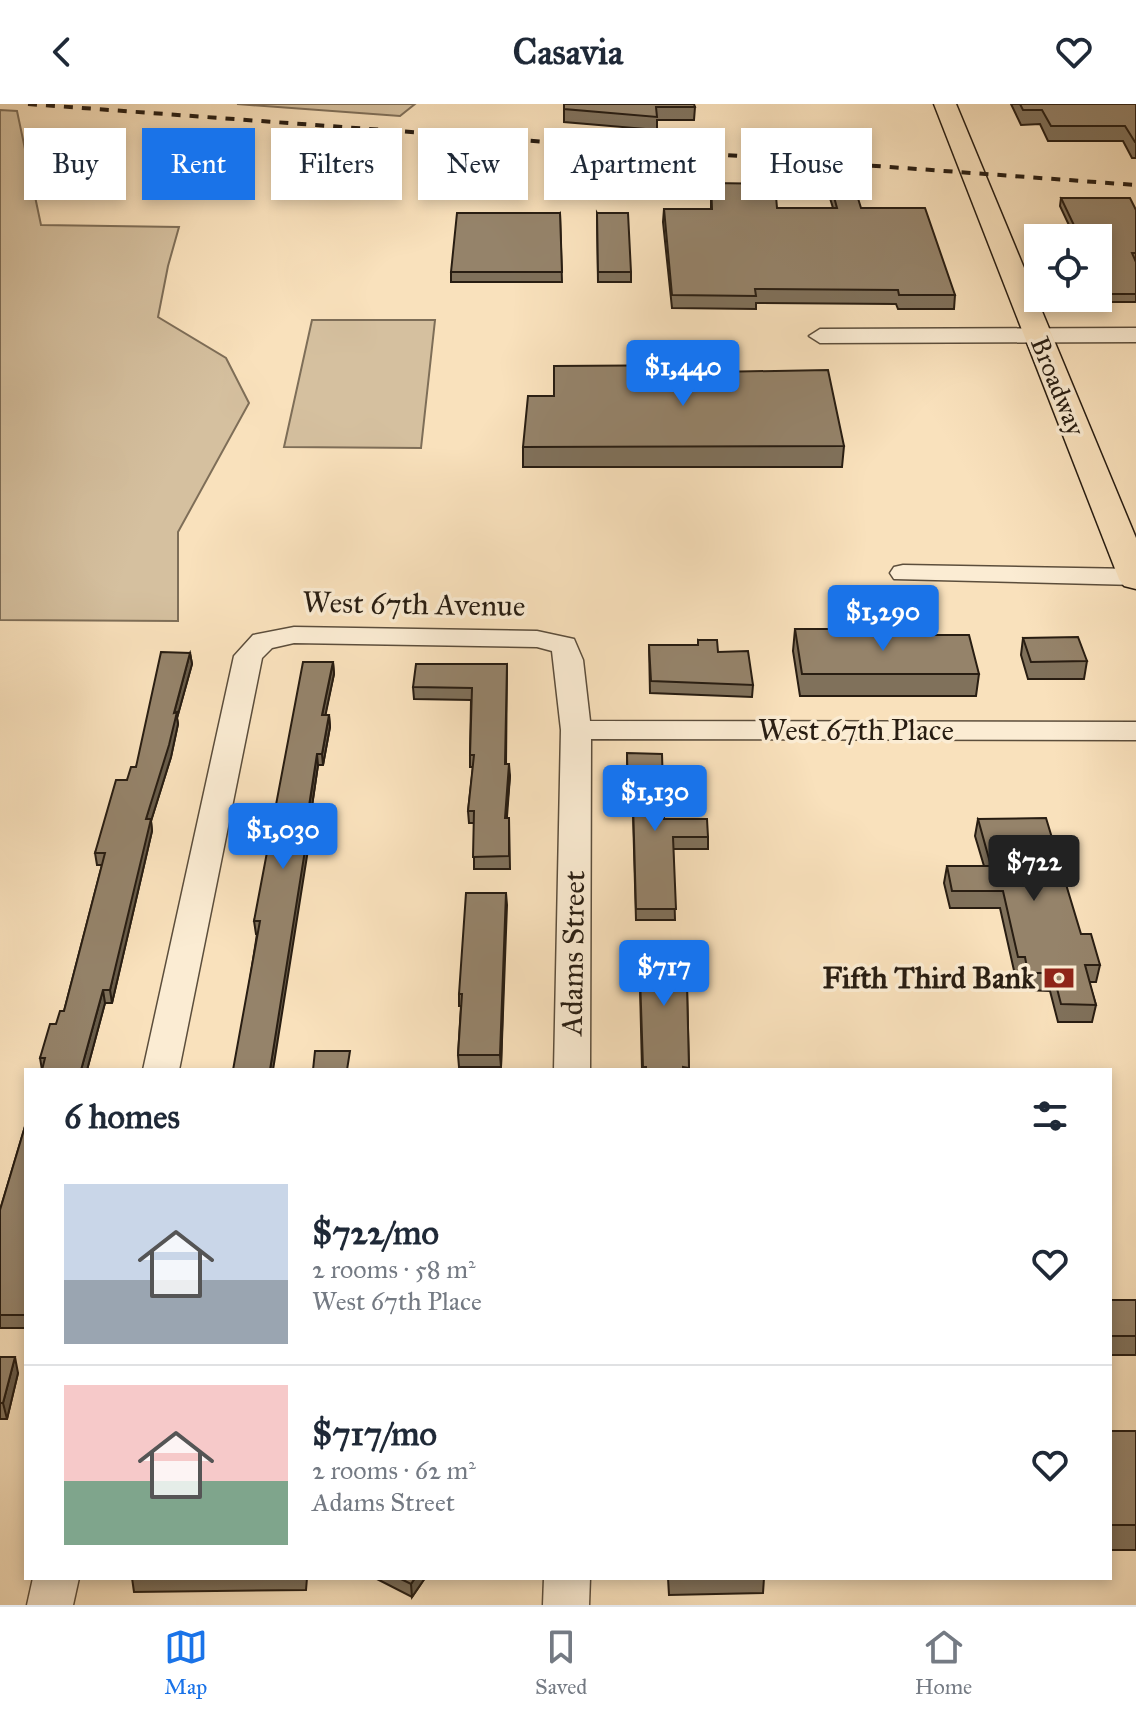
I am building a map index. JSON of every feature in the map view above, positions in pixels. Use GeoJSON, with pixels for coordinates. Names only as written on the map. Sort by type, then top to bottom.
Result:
{"type":"FeatureCollection","features":[{"type":"Feature","properties":{"kind":"main road","name":"Broadway"},"geometry":{"type":"LineString","coordinates":[[945,104],[1136,578]]}},
{"type":"Feature","properties":{"kind":"street"},"geometry":{"type":"LineString","coordinates":[[820,336],[1136,335]]}},
{"type":"Feature","properties":{"kind":"street"},"geometry":{"type":"LineString","coordinates":[[903,573],[1136,578]]}},
{"type":"Feature","properties":{"kind":"street","name":"West 67th Avenue"},"geometry":{"type":"LineString","coordinates":[[161,1068],[248,656],[263,641],[277,636],[537,639],[564,645]]}},
{"type":"Feature","properties":{"kind":"street","name":"Adams Street"},"geometry":{"type":"LineString","coordinates":[[564,645],[569,660],[576,730],[572,1068]]}},
{"type":"Feature","properties":{"kind":"street","name":"West 67th Place"},"geometry":{"type":"LineString","coordinates":[[576,730],[1136,731]]}},
{"type":"Feature","properties":{"kind":"street"},"geometry":{"type":"LineString","coordinates":[[50,1605],[56,1580]]}},
{"type":"Feature","properties":{"kind":"street"},"geometry":{"type":"LineString","coordinates":[[566,1605],[567,1580]]}},
{"type":"Feature","properties":{"kind":"shaded area"},"geometry":{"type":"Polygon","coordinates":[[[237,104],[415,104],[400,116],[237,104]]]}},
{"type":"Feature","properties":{"kind":"shaded area"},"geometry":{"type":"Polygon","coordinates":[[[0,110],[17,111],[24,144],[24,200],[36,200],[41,225],[179,227],[158,317],[226,358],[249,403],[178,532],[178,621],[0,620],[0,110]]]}},
{"type":"Feature","properties":{"kind":"shaded area"},"geometry":{"type":"Polygon","coordinates":[[[312,320],[435,320],[421,448],[284,447],[312,320]]]}},
{"type":"Feature","properties":{"kind":"building"},"geometry":{"type":"Polygon","coordinates":[[[564,104],[694,104],[695,107],[656,107],[657,117],[564,109],[564,104]]]}},
{"type":"Feature","properties":{"kind":"building"},"geometry":{"type":"Polygon","coordinates":[[[1020,104],[1136,104],[1136,142],[1125,126],[1051,126],[1042,110],[1023,110],[1020,104]]]}},
{"type":"Feature","properties":{"kind":"building"},"geometry":{"type":"Polygon","coordinates":[[[725,183],[741,183],[741,200],[776,200],[777,208],[837,208],[835,200],[859,200],[861,208],[925,208],[955,295],[899,295],[898,290],[755,289],[756,296],[672,295],[664,209],[712,209],[712,200],[725,200],[725,183]]]}},
{"type":"Feature","properties":{"kind":"building"},"geometry":{"type":"Polygon","coordinates":[[[1061,198],[1130,198],[1136,210],[1136,253],[1132,253],[1136,262],[1136,294],[1112,294],[1112,224],[1073,224],[1061,198]]]}},
{"type":"Feature","properties":{"kind":"building"},"geometry":{"type":"Polygon","coordinates":[[[457,213],[560,213],[562,272],[451,272],[457,213]]]}},
{"type":"Feature","properties":{"kind":"building"},"geometry":{"type":"Polygon","coordinates":[[[597,213],[628,213],[631,272],[598,272],[597,213]]]}},
{"type":"Feature","properties":{"kind":"building"},"geometry":{"type":"Polygon","coordinates":[[[712,365],[714,372],[828,370],[844,446],[523,447],[528,396],[554,396],[554,366],[712,365]]]}},
{"type":"Feature","properties":{"kind":"building"},"geometry":{"type":"Polygon","coordinates":[[[795,629],[873,629],[874,635],[969,635],[979,674],[802,674],[795,629]]]}},
{"type":"Feature","properties":{"kind":"building"},"geometry":{"type":"Polygon","coordinates":[[[1078,637],[1087,661],[1031,662],[1023,638],[1078,637]]]}},
{"type":"Feature","properties":{"kind":"building"},"geometry":{"type":"Polygon","coordinates":[[[698,640],[717,640],[718,652],[748,651],[753,685],[651,681],[649,645],[698,645],[698,640]]]}},
{"type":"Feature","properties":{"kind":"building"},"geometry":{"type":"Polygon","coordinates":[[[161,652],[190,653],[169,745],[146,819],[151,819],[110,990],[103,990],[82,1068],[42,1068],[45,1058],[40,1058],[50,1024],[56,1024],[60,1011],[64,1011],[105,853],[95,853],[116,780],[127,780],[131,767],[136,767],[161,652]]]}},
{"type":"Feature","properties":{"kind":"building"},"geometry":{"type":"Polygon","coordinates":[[[303,662],[333,662],[322,715],[329,715],[322,754],[317,754],[307,819],[310,819],[270,1068],[233,1068],[260,921],[254,921],[303,662]]]}},
{"type":"Feature","properties":{"kind":"building"},"geometry":{"type":"Polygon","coordinates":[[[416,664],[507,664],[505,764],[509,764],[505,818],[509,818],[509,856],[473,857],[474,811],[468,811],[474,755],[470,755],[472,688],[413,687],[416,664]]]}},
{"type":"Feature","properties":{"kind":"building"},"geometry":{"type":"Polygon","coordinates":[[[627,753],[662,754],[664,819],[707,819],[708,837],[673,837],[676,909],[636,909],[633,803],[628,802],[627,753]]]}},
{"type":"Feature","properties":{"kind":"building"},"geometry":{"type":"Polygon","coordinates":[[[1046,818],[1081,934],[1091,934],[1100,965],[1085,965],[1096,1005],[1061,1004],[1053,973],[1028,973],[1025,957],[1018,957],[1003,891],[952,891],[947,866],[991,866],[978,819],[1046,818]]]}},
{"type":"Feature","properties":{"kind":"building"},"geometry":{"type":"Polygon","coordinates":[[[466,893],[506,893],[500,1055],[458,1055],[466,893]]]}},
{"type":"Feature","properties":{"kind":"building"},"geometry":{"type":"Polygon","coordinates":[[[639,946],[686,946],[689,1068],[643,1067],[639,946]]]}},
{"type":"Feature","properties":{"kind":"building"},"geometry":{"type":"Polygon","coordinates":[[[315,1051],[350,1051],[347,1068],[313,1068],[315,1051]]]}},
{"type":"Feature","properties":{"kind":"building"},"geometry":{"type":"Polygon","coordinates":[[[24,1130],[24,1315],[0,1315],[0,1210],[24,1130]]]}},
{"type":"Feature","properties":{"kind":"building"},"geometry":{"type":"Polygon","coordinates":[[[1112,1300],[1136,1300],[1136,1336],[1112,1336],[1112,1300]]]}},
{"type":"Feature","properties":{"kind":"building"},"geometry":{"type":"Polygon","coordinates":[[[0,1357],[15,1357],[3,1403],[0,1403],[0,1357]]]}},
{"type":"Feature","properties":{"kind":"building"},"geometry":{"type":"Polygon","coordinates":[[[1112,1431],[1136,1431],[1136,1525],[1112,1525],[1112,1431]]]}},
{"type":"Feature","properties":{"kind":"railway"},"geometry":{"type":"LineString","coordinates":[[28,104],[1136,185]]}},
{"type":"Feature","properties":{"kind":"place","name":"Fifth Third Bank"},"geometry":{"type":"Point","coordinates":[1059,978]}}]}
